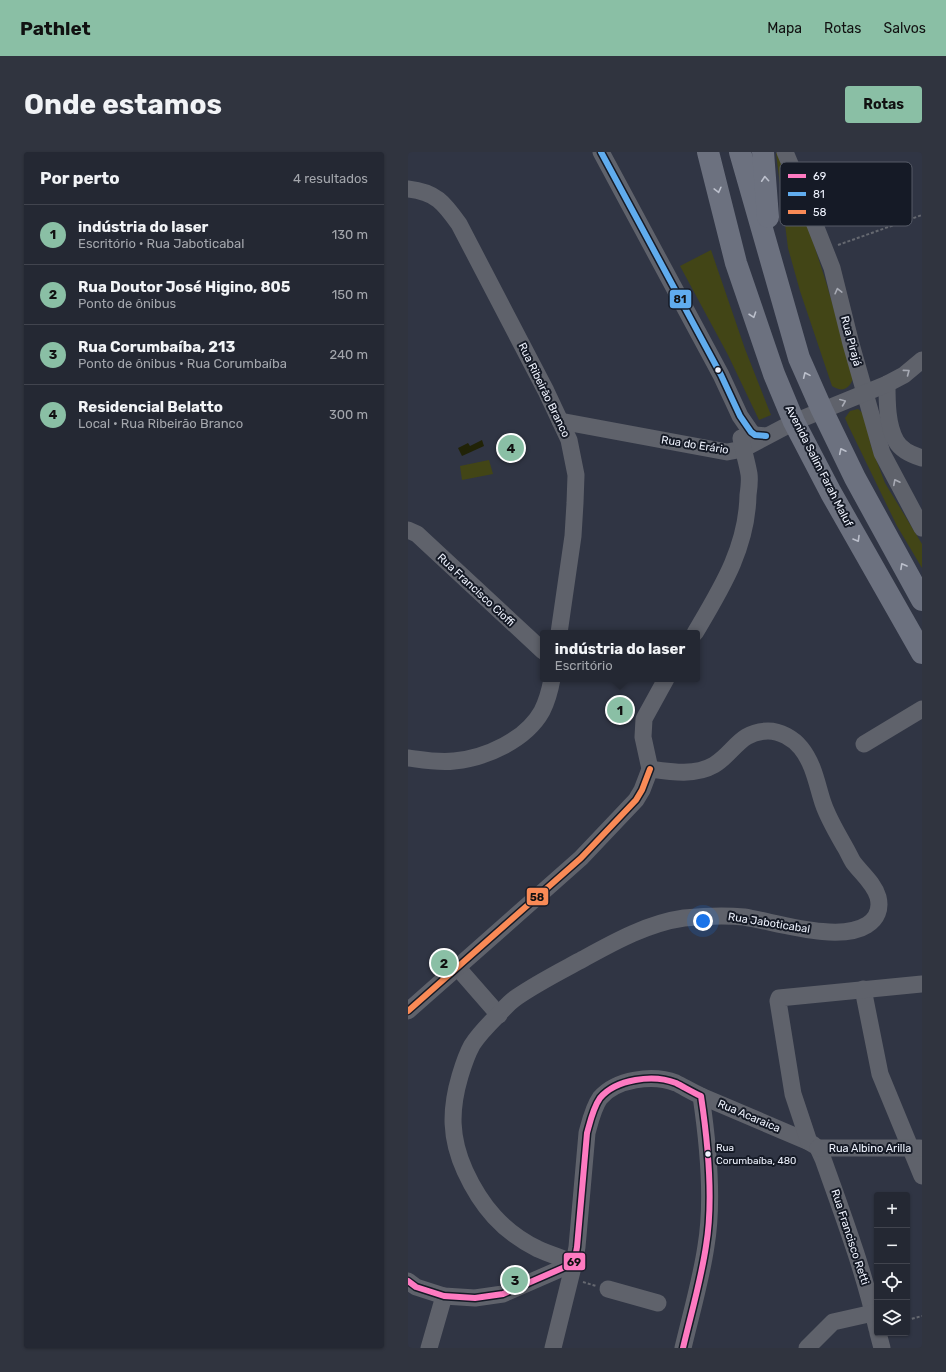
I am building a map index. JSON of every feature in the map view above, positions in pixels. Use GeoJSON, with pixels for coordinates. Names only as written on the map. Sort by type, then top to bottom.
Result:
{"type":"FeatureCollection","features":[{"type":"Feature","properties":{"kind":"highway","name":"Avenida Salim Farah Maluf"},"geometry":{"type":"LineString","coordinates":[[708,152],[736,263],[774,374],[794,422],[831,493],[922,653]]}},
{"type":"Feature","properties":{"kind":"highway"},"geometry":{"type":"LineString","coordinates":[[740,152],[799,358],[855,478],[922,600]]}},
{"type":"Feature","properties":{"kind":"highway"},"geometry":{"type":"LineString","coordinates":[[763,152],[770,260]]}},
{"type":"Feature","properties":{"kind":"street"},"geometry":{"type":"LineString","coordinates":[[601,152],[721,376],[740,416],[750,432],[755,435],[766,436]]}},
{"type":"Feature","properties":{"kind":"street","name":"Rua Pirajá"},"geometry":{"type":"LineString","coordinates":[[785,152],[789,162]]}},
{"type":"Feature","properties":{"kind":"street","name":"Rua Ribeirão Branco"},"geometry":{"type":"LineString","coordinates":[[408,189],[427,192],[437,198],[448,209],[459,224],[546,391],[569,440],[576,475],[576,503],[573,536],[558,630]]}},
{"type":"Feature","properties":{"kind":"street","name":"Rua Pirajá"},"geometry":{"type":"LineString","coordinates":[[815,226],[832,268],[851,344],[882,453],[917,504],[922,528]]}},
{"type":"Feature","properties":{"kind":"street","name":"Rua do Erário"},"geometry":{"type":"LineString","coordinates":[[560,421],[727,452],[743,449],[794,422],[887,384],[904,375],[922,360]]}},
{"type":"Feature","properties":{"kind":"street"},"geometry":{"type":"LineString","coordinates":[[887,384],[889,419],[896,441],[912,455],[922,458]]}},
{"type":"Feature","properties":{"kind":"street"},"geometry":{"type":"LineString","coordinates":[[697,630],[734,564],[743,534],[748,509],[749,474],[739,427],[740,416]]}},
{"type":"Feature","properties":{"kind":"street","name":"Rua Francisco Cioffi"},"geometry":{"type":"LineString","coordinates":[[408,530],[417,534],[540,648]]}},
{"type":"Feature","properties":{"kind":"street"},"geometry":{"type":"LineString","coordinates":[[408,758],[431,761],[453,761],[494,752],[530,727],[542,712],[551,682]]}},
{"type":"Feature","properties":{"kind":"street"},"geometry":{"type":"LineString","coordinates":[[408,1011],[581,858],[636,800],[642,790],[650,769],[643,737],[644,719],[664,682]]}},
{"type":"Feature","properties":{"kind":"street"},"geometry":{"type":"LineString","coordinates":[[864,744],[922,709]]}},
{"type":"Feature","properties":{"kind":"street","name":"Rua Jaboticabal"},"geometry":{"type":"LineString","coordinates":[[572,1271],[507,1229],[493,1216],[478,1197],[457,1154],[453,1136],[452,1116],[454,1095],[471,1046],[483,1031],[515,998],[625,937],[658,924],[682,918],[715,916],[741,917],[818,931],[854,931],[866,926],[875,919],[878,910],[879,899],[874,887],[852,860],[824,806],[808,758],[792,739],[779,733],[768,731],[756,733],[743,738],[725,757],[713,766],[702,770],[684,772],[650,769]]}},
{"type":"Feature","properties":{"kind":"street"},"geometry":{"type":"LineString","coordinates":[[457,967],[499,1015]]}},
{"type":"Feature","properties":{"kind":"street"},"geometry":{"type":"LineString","coordinates":[[922,984],[863,989],[880,1074],[916,1148],[922,1176]]}},
{"type":"Feature","properties":{"kind":"street","name":"Rua Francisco Retti"},"geometry":{"type":"LineString","coordinates":[[863,989],[780,997],[778,1001],[793,1094],[813,1145],[823,1158],[869,1296],[874,1317]]}},
{"type":"Feature","properties":{"kind":"street","name":"Rua Acaraica"},"geometry":{"type":"LineString","coordinates":[[553,1348],[577,1247],[588,1133],[592,1115],[600,1099],[611,1088],[643,1080],[659,1079],[675,1083],[700,1096],[813,1145]]}},
{"type":"Feature","properties":{"kind":"street"},"geometry":{"type":"LineString","coordinates":[[683,1348],[706,1246],[709,1213],[707,1140],[700,1096]]}},
{"type":"Feature","properties":{"kind":"street","name":"Rua Albino Arilla"},"geometry":{"type":"LineString","coordinates":[[813,1145],[916,1148]]}},
{"type":"Feature","properties":{"kind":"street"},"geometry":{"type":"LineString","coordinates":[[408,1281],[416,1287],[444,1296],[475,1298],[503,1294],[572,1271]]}},
{"type":"Feature","properties":{"kind":"street"},"geometry":{"type":"LineString","coordinates":[[608,1289],[658,1302]]}},
{"type":"Feature","properties":{"kind":"street"},"geometry":{"type":"LineString","coordinates":[[429,1348],[444,1296]]}},
{"type":"Feature","properties":{"kind":"street"},"geometry":{"type":"LineString","coordinates":[[806,1348],[833,1322],[874,1321]]}},
{"type":"Feature","properties":{"kind":"street"},"geometry":{"type":"LineString","coordinates":[[879,1336],[882,1348]]}},
{"type":"Feature","properties":{"kind":"path"},"geometry":{"type":"LineString","coordinates":[[912,219],[922,215]]}},
{"type":"Feature","properties":{"kind":"path"},"geometry":{"type":"LineString","coordinates":[[825,250],[892,226]]}},
{"type":"Feature","properties":{"kind":"path"},"geometry":{"type":"LineString","coordinates":[[572,1271],[608,1289]]}},
{"type":"Feature","properties":{"kind":"path"},"geometry":{"type":"LineString","coordinates":[[910,1319],[922,1316]]}},
{"type":"Feature","properties":{"kind":"green space"},"geometry":{"type":"Polygon","coordinates":[[[784,152],[787,162],[780,162],[780,185],[776,153],[784,152]]]}},
{"type":"Feature","properties":{"kind":"green space"},"geometry":{"type":"Polygon","coordinates":[[[785,226],[808,226],[854,377],[845,389],[839,389],[832,386],[800,291],[788,248],[785,226]]]}},
{"type":"Feature","properties":{"kind":"green space"},"geometry":{"type":"Polygon","coordinates":[[[711,250],[745,349],[771,415],[759,420],[728,355],[680,266],[711,250]]]}},
{"type":"Feature","properties":{"kind":"green space"},"geometry":{"type":"Polygon","coordinates":[[[858,409],[864,414],[871,446],[885,483],[922,544],[922,568],[897,526],[845,418],[850,411],[858,409]]]}},
{"type":"Feature","properties":{"kind":"green space"},"geometry":{"type":"Polygon","coordinates":[[[489,460],[493,474],[462,480],[460,466],[489,460]]]}},
{"type":"Feature","properties":{"kind":"shaded area"},"geometry":{"type":"Polygon","coordinates":[[[482,440],[484,446],[462,456],[458,448],[468,443],[470,446],[482,440]]]}},
{"type":"Feature","properties":{"kind":"transit line","name":"81"},"geometry":{"type":"LineString","coordinates":[[601,152],[721,375],[740,416],[751,432],[755,435],[766,436]]}},
{"type":"Feature","properties":{"kind":"transit line","name":"58"},"geometry":{"type":"LineString","coordinates":[[408,1011],[581,858],[636,800],[642,790],[650,769]]}},
{"type":"Feature","properties":{"kind":"transit line","name":"69"},"geometry":{"type":"LineString","coordinates":[[408,1281],[416,1287],[444,1296],[475,1298],[503,1294],[574,1263],[577,1247],[587,1133],[595,1106],[600,1098],[615,1086],[635,1080],[667,1080],[701,1096],[709,1171],[710,1209],[706,1246],[699,1284],[683,1348]]}},
{"type":"Feature","properties":{"kind":"place","name":"Residencial Belatto"},"geometry":{"type":"Point","coordinates":[511,448]}},
{"type":"Feature","properties":{"kind":"place","name":"indústria do laser"},"geometry":{"type":"Point","coordinates":[620,710]}},
{"type":"Feature","properties":{"kind":"place","name":"Rua Doutor José Higino, 805"},"geometry":{"type":"Point","coordinates":[444,963]}},
{"type":"Feature","properties":{"kind":"place","name":"Rua Corumbaíba, 480"},"geometry":{"type":"Point","coordinates":[708,1154]}},
{"type":"Feature","properties":{"kind":"place","name":"Rua Corumbaíba, 213"},"geometry":{"type":"Point","coordinates":[515,1280]}}]}
